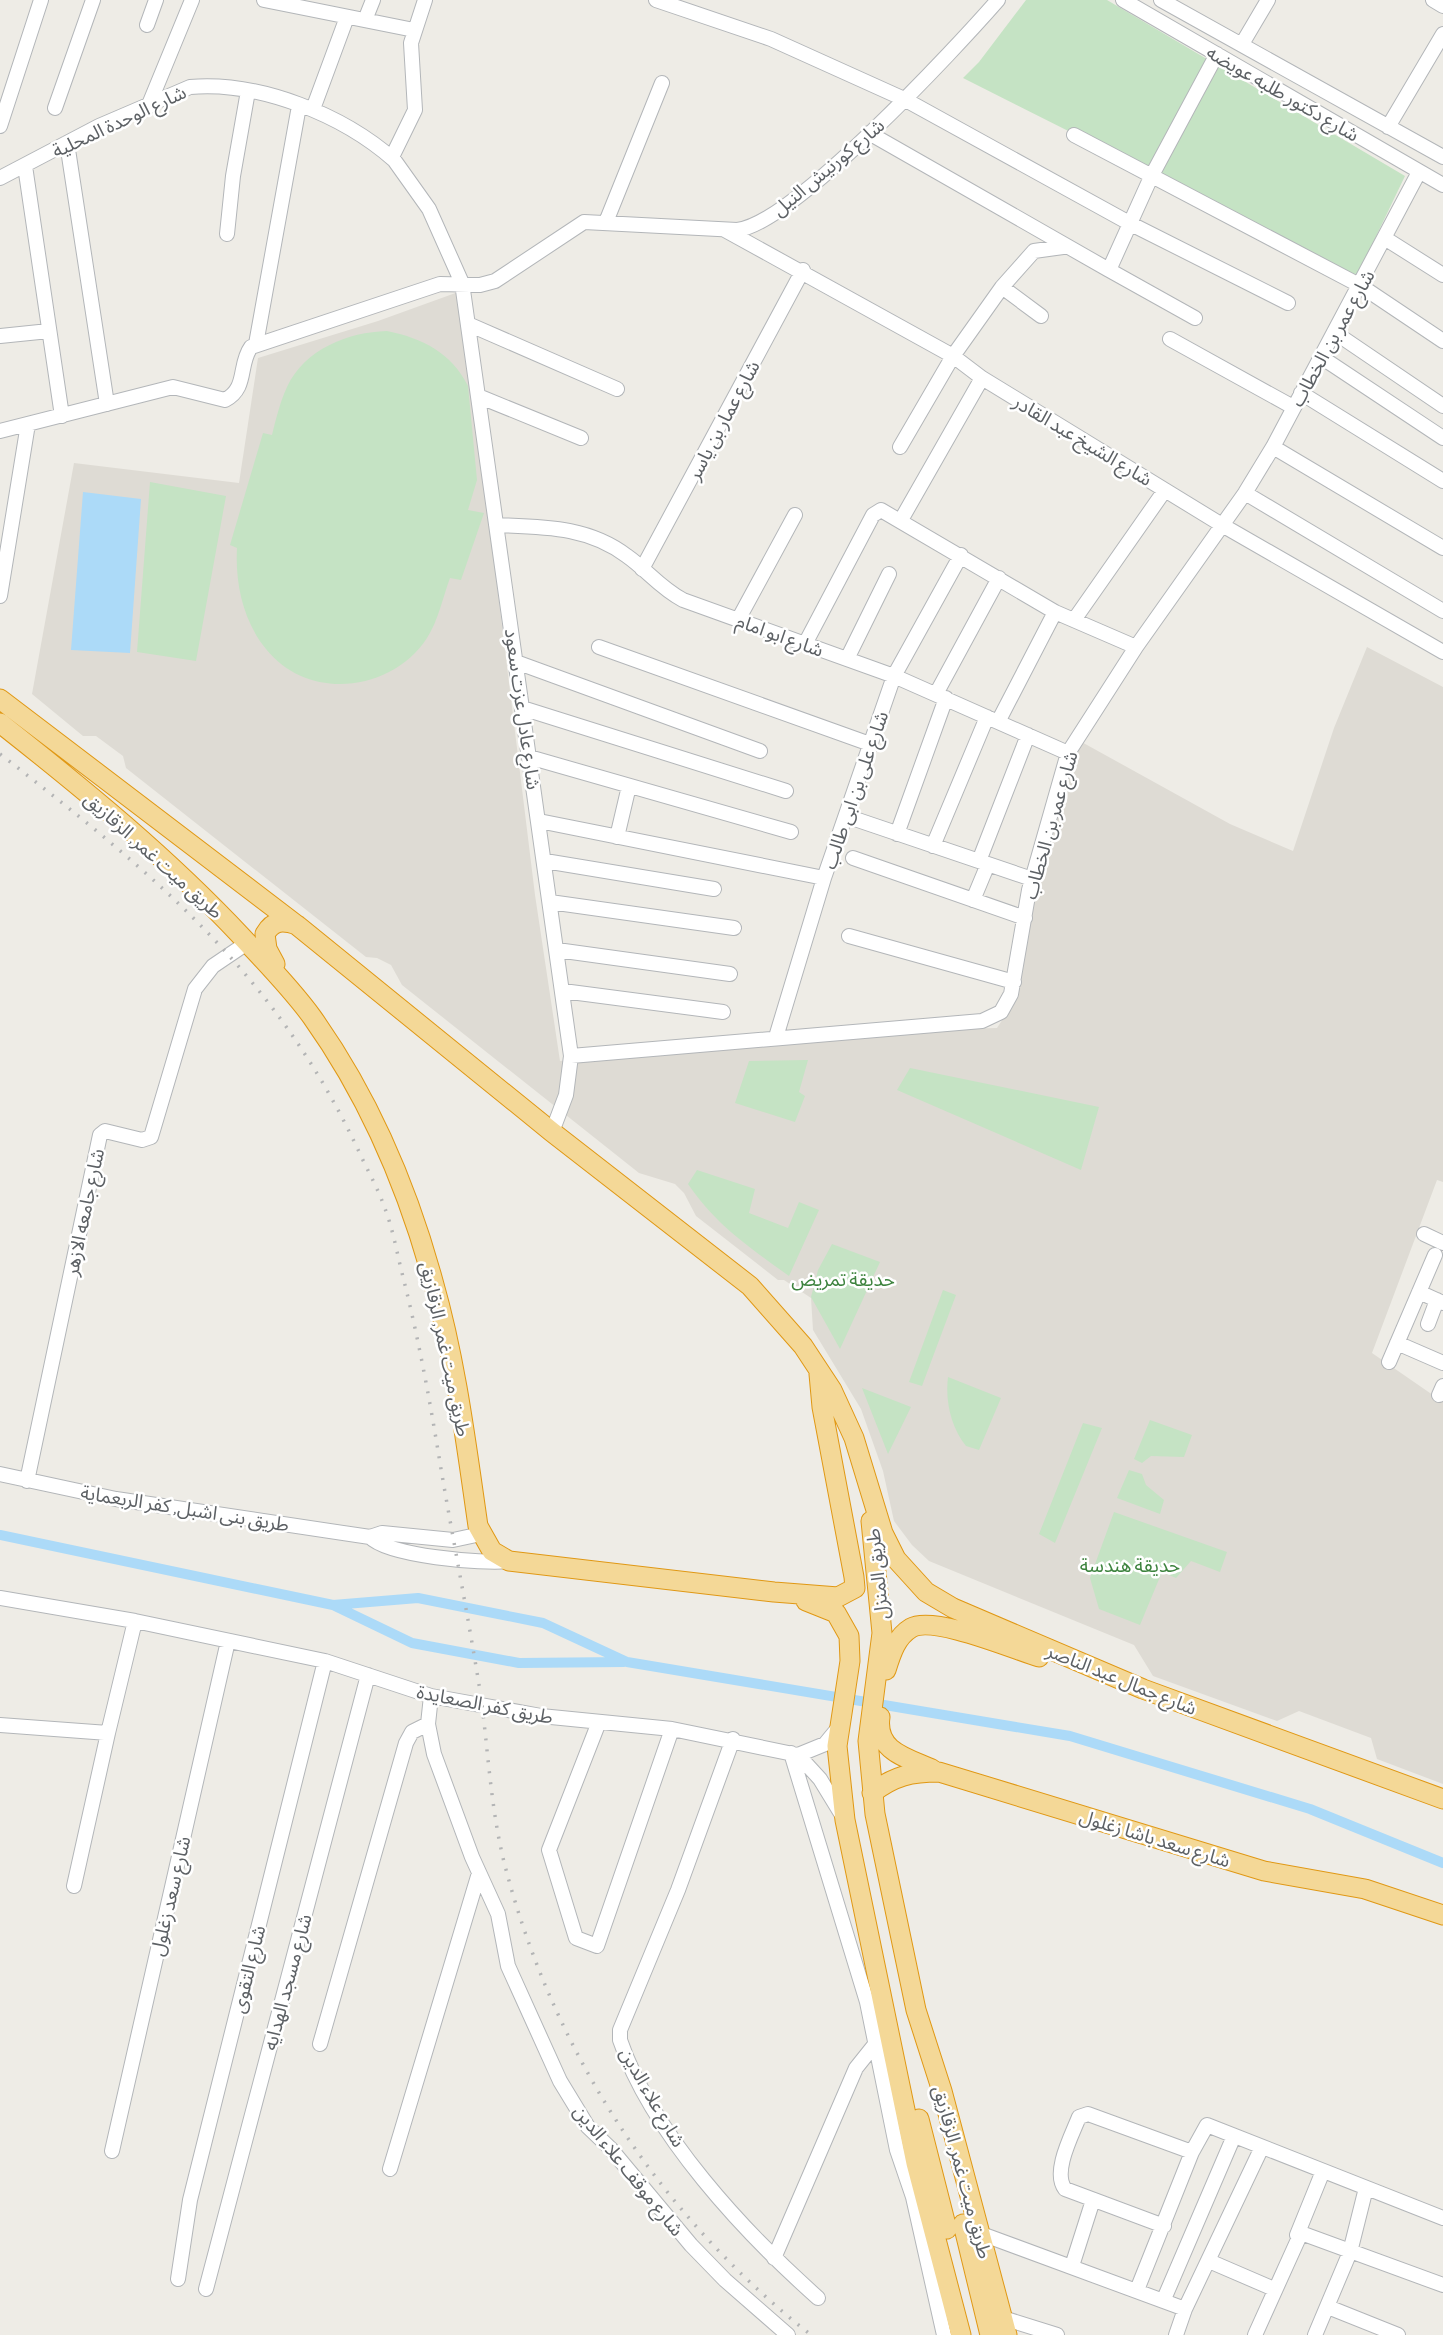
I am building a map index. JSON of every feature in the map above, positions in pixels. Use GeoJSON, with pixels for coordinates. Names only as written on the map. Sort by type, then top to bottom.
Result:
{"type":"FeatureCollection","features":[{"type":"Feature","properties":{"kind":"highway","name":"طريق ميت غمر, الزقازيق"},"geometry":{"type":"LineString","coordinates":[[0,699],[298,926],[552,1132],[750,1286],[818,1367],[844,1414],[867,1482]]}},
{"type":"Feature","properties":{"kind":"highway","name":"طريق ميت غمر, الزقازيق"},"geometry":{"type":"LineString","coordinates":[[0,723],[160,854],[209,902],[289,988],[331,1046],[362,1097],[410,1208],[433,1281],[451,1355],[481,1534]]}},
{"type":"Feature","properties":{"kind":"highway"},"geometry":{"type":"LineString","coordinates":[[209,902],[221,897],[225,891],[222,870]]}},
{"type":"Feature","properties":{"kind":"highway"},"geometry":{"type":"LineString","coordinates":[[289,988],[267,949],[265,934],[275,923],[283,921],[298,926]]}},
{"type":"Feature","properties":{"kind":"highway"},"geometry":{"type":"LineString","coordinates":[[481,1534],[492,1551],[509,1562],[838,1597],[855,1588],[822,1407],[818,1367]]}},
{"type":"Feature","properties":{"kind":"highway","name":"طريق المنزل"},"geometry":{"type":"LineString","coordinates":[[867,1482],[881,1615],[883,1667]]}},
{"type":"Feature","properties":{"kind":"highway","name":"شارع جمال عبد الناصر"},"geometry":{"type":"LineString","coordinates":[[867,1482],[889,1547],[905,1571],[926,1592],[953,1608],[1110,1675],[1443,1799]]}},
{"type":"Feature","properties":{"kind":"highway","name":"طريق ميت غمر, الزقازيق"},"geometry":{"type":"LineString","coordinates":[[775,1592],[824,1606],[836,1613],[849,1636],[850,1661],[837,1746],[845,1820],[881,2036],[961,2335]]}},
{"type":"Feature","properties":{"kind":"highway"},"geometry":{"type":"LineString","coordinates":[[883,1667],[901,1636],[912,1626],[924,1624],[949,1628],[1088,1676],[1110,1675]]}},
{"type":"Feature","properties":{"kind":"highway","name":"طريق ميت غمر, الزقازيق"},"geometry":{"type":"LineString","coordinates":[[883,1667],[875,1730],[868,1754],[872,1793],[916,2010],[939,2081],[1005,2327]]}},
{"type":"Feature","properties":{"kind":"highway"},"geometry":{"type":"LineString","coordinates":[[875,1730],[890,1750],[939,1772]]}},
{"type":"Feature","properties":{"kind":"highway","name":"شارع سعد باشا زغلول"},"geometry":{"type":"LineString","coordinates":[[872,1793],[890,1779],[911,1772],[939,1772],[1264,1871],[1364,1889],[1442,1914]]}},
{"type":"Feature","properties":{"kind":"highway","name":"طريق ميت غمر, الزقازيق"},"geometry":{"type":"LineString","coordinates":[[916,2010],[920,2084],[974,2335]]}},
{"type":"Feature","properties":{"kind":"highway","name":"طريق ميت غمر, الزقازيق"},"geometry":{"type":"LineString","coordinates":[[881,2036],[899,2048],[920,2084],[990,2335]]}},
{"type":"Feature","properties":{"kind":"street"},"geometry":{"type":"LineString","coordinates":[[0,126],[41,0]]}},
{"type":"Feature","properties":{"kind":"street"},"geometry":{"type":"LineString","coordinates":[[55,108],[93,0]]}},
{"type":"Feature","properties":{"kind":"street"},"geometry":{"type":"LineString","coordinates":[[148,24],[156,0]]}},
{"type":"Feature","properties":{"kind":"street"},"geometry":{"type":"LineString","coordinates":[[148,107],[192,0]]}},
{"type":"Feature","properties":{"kind":"street"},"geometry":{"type":"LineString","coordinates":[[264,0],[324,6],[347,17],[414,30]]}},
{"type":"Feature","properties":{"kind":"street"},"geometry":{"type":"LineString","coordinates":[[365,20],[373,0]]}},
{"type":"Feature","properties":{"kind":"street"},"geometry":{"type":"LineString","coordinates":[[394,160],[393,152],[410,127],[415,110],[411,58],[414,30],[425,0]]}},
{"type":"Feature","properties":{"kind":"street"},"geometry":{"type":"LineString","coordinates":[[656,0],[771,39],[904,99],[1130,224],[1288,303]]}},
{"type":"Feature","properties":{"kind":"street","name":"شارع كورنيش النيل"},"geometry":{"type":"LineString","coordinates":[[256,344],[440,284],[480,285],[495,281],[574,226],[584,222],[743,229],[764,220],[869,133],[938,69],[998,0]]}},
{"type":"Feature","properties":{"kind":"street","name":"شارع دكتور طلبه عويضه"},"geometry":{"type":"LineString","coordinates":[[1123,0],[1443,185]]}},
{"type":"Feature","properties":{"kind":"street","name":"شارع دكتور طلبه عويضه"},"geometry":{"type":"LineString","coordinates":[[1161,0],[1177,4],[1242,44],[1443,157]]}},
{"type":"Feature","properties":{"kind":"street"},"geometry":{"type":"LineString","coordinates":[[1242,44],[1268,0]]}},
{"type":"Feature","properties":{"kind":"street"},"geometry":{"type":"LineString","coordinates":[[1433,0],[1443,6]]}},
{"type":"Feature","properties":{"kind":"street"},"geometry":{"type":"LineString","coordinates":[[0,432],[173,387],[225,400],[240,388],[246,354],[256,344],[306,107],[347,17]]}},
{"type":"Feature","properties":{"kind":"street"},"geometry":{"type":"LineString","coordinates":[[1388,127],[1443,34]]}},
{"type":"Feature","properties":{"kind":"street"},"geometry":{"type":"LineString","coordinates":[[1110,270],[1151,177],[1217,54]]}},
{"type":"Feature","properties":{"kind":"street"},"geometry":{"type":"LineString","coordinates":[[606,222],[662,83]]}},
{"type":"Feature","properties":{"kind":"street","name":"شارع الوحدة المحلية"},"geometry":{"type":"LineString","coordinates":[[0,178],[99,126],[190,87],[219,86],[248,91],[306,107],[354,129],[394,160],[429,209],[462,283]]}},
{"type":"Feature","properties":{"kind":"street"},"geometry":{"type":"LineString","coordinates":[[227,234],[233,176],[248,91]]}},
{"type":"Feature","properties":{"kind":"street"},"geometry":{"type":"LineString","coordinates":[[1326,117],[1336,98]]}},
{"type":"Feature","properties":{"kind":"street"},"geometry":{"type":"LineString","coordinates":[[869,133],[1065,247],[1195,318]]}},
{"type":"Feature","properties":{"kind":"street"},"geometry":{"type":"LineString","coordinates":[[1074,135],[1361,286],[1443,341]]}},
{"type":"Feature","properties":{"kind":"street"},"geometry":{"type":"LineString","coordinates":[[67,143],[107,404]]}},
{"type":"Feature","properties":{"kind":"street"},"geometry":{"type":"LineString","coordinates":[[25,166],[62,415]]}},
{"type":"Feature","properties":{"kind":"street","name":"شارع عمر بن الخطاب"},"geometry":{"type":"LineString","coordinates":[[571,1056],[989,1020],[1005,1007],[1014,982],[1032,879],[1068,753],[1136,647],[1245,493],[1273,447],[1386,239],[1419,172]]}},
{"type":"Feature","properties":{"kind":"street","name":"شارع الشيخ عبد القادر"},"geometry":{"type":"LineString","coordinates":[[724,229],[763,253],[803,270],[953,356],[982,378],[1222,525],[1443,652]]}},
{"type":"Feature","properties":{"kind":"street"},"geometry":{"type":"LineString","coordinates":[[1386,239],[1443,275]]}},
{"type":"Feature","properties":{"kind":"street"},"geometry":{"type":"LineString","coordinates":[[900,447],[953,356],[1002,287],[1034,251],[1065,247]]}},
{"type":"Feature","properties":{"kind":"street","name":"شارع عمار بن ياسر"},"geometry":{"type":"LineString","coordinates":[[642,569],[803,270]]}},
{"type":"Feature","properties":{"kind":"street","name":"شارع عادل عزت سعود"},"geometry":{"type":"LineString","coordinates":[[462,283],[571,1056],[566,1095],[552,1132]]}},
{"type":"Feature","properties":{"kind":"street"},"geometry":{"type":"LineString","coordinates":[[1002,287],[1041,316]]}},
{"type":"Feature","properties":{"kind":"street"},"geometry":{"type":"LineString","coordinates":[[467,324],[617,389]]}},
{"type":"Feature","properties":{"kind":"street"},"geometry":{"type":"LineString","coordinates":[[0,336],[49,331]]}},
{"type":"Feature","properties":{"kind":"street"},"geometry":{"type":"LineString","coordinates":[[1335,332],[1443,406]]}},
{"type":"Feature","properties":{"kind":"street"},"geometry":{"type":"LineString","coordinates":[[1170,339],[1293,408]]}},
{"type":"Feature","properties":{"kind":"street"},"geometry":{"type":"LineString","coordinates":[[1321,358],[1443,438]]}},
{"type":"Feature","properties":{"kind":"street"},"geometry":{"type":"LineString","coordinates":[[901,520],[982,378]]}},
{"type":"Feature","properties":{"kind":"street"},"geometry":{"type":"LineString","coordinates":[[1301,393],[1443,481]]}},
{"type":"Feature","properties":{"kind":"street"},"geometry":{"type":"LineString","coordinates":[[478,396],[581,439]]}},
{"type":"Feature","properties":{"kind":"street"},"geometry":{"type":"LineString","coordinates":[[0,596],[28,424]]}},
{"type":"Feature","properties":{"kind":"street"},"geometry":{"type":"LineString","coordinates":[[1273,447],[1443,548]]}},
{"type":"Feature","properties":{"kind":"street"},"geometry":{"type":"LineString","coordinates":[[1074,620],[1165,490]]}},
{"type":"Feature","properties":{"kind":"street"},"geometry":{"type":"LineString","coordinates":[[1245,493],[1443,611]]}},
{"type":"Feature","properties":{"kind":"street"},"geometry":{"type":"LineString","coordinates":[[805,644],[875,512],[881,510],[1055,612],[1136,647]]}},
{"type":"Feature","properties":{"kind":"street"},"geometry":{"type":"LineString","coordinates":[[738,620],[795,515]]}},
{"type":"Feature","properties":{"kind":"street","name":"شارع ابو امام"},"geometry":{"type":"LineString","coordinates":[[496,525],[576,531],[612,545],[671,594],[894,676],[1068,753]]}},
{"type":"Feature","properties":{"kind":"street","name":"شارع على بن ابى طالب"},"geometry":{"type":"LineString","coordinates":[[776,1037],[824,878],[894,676],[961,555]]}},
{"type":"Feature","properties":{"kind":"street"},"geometry":{"type":"LineString","coordinates":[[847,659],[889,574]]}},
{"type":"Feature","properties":{"kind":"street"},"geometry":{"type":"LineString","coordinates":[[897,834],[941,696],[999,578]]}},
{"type":"Feature","properties":{"kind":"street"},"geometry":{"type":"LineString","coordinates":[[933,846],[993,720],[1055,612]]}},
{"type":"Feature","properties":{"kind":"street"},"geometry":{"type":"LineString","coordinates":[[599,648],[870,744]]}},
{"type":"Feature","properties":{"kind":"street"},"geometry":{"type":"LineString","coordinates":[[516,662],[760,751]]}},
{"type":"Feature","properties":{"kind":"street"},"geometry":{"type":"LineString","coordinates":[[522,708],[786,791]]}},
{"type":"Feature","properties":{"kind":"street"},"geometry":{"type":"LineString","coordinates":[[973,900],[983,863],[1028,735]]}},
{"type":"Feature","properties":{"kind":"street"},"geometry":{"type":"LineString","coordinates":[[529,757],[791,832]]}},
{"type":"Feature","properties":{"kind":"street"},"geometry":{"type":"LineString","coordinates":[[617,836],[629,786]]}},
{"type":"Feature","properties":{"kind":"street"},"geometry":{"type":"LineString","coordinates":[[846,816],[1032,879]]}},
{"type":"Feature","properties":{"kind":"street"},"geometry":{"type":"LineString","coordinates":[[539,821],[824,878]]}},
{"type":"Feature","properties":{"kind":"street"},"geometry":{"type":"LineString","coordinates":[[853,858],[1025,918]]}},
{"type":"Feature","properties":{"kind":"street"},"geometry":{"type":"LineString","coordinates":[[545,861],[714,889]]}},
{"type":"Feature","properties":{"kind":"street"},"geometry":{"type":"LineString","coordinates":[[550,902],[734,928]]}},
{"type":"Feature","properties":{"kind":"street"},"geometry":{"type":"LineString","coordinates":[[849,936],[1014,982]]}},
{"type":"Feature","properties":{"kind":"street","name":"شارع جامعه الازهر"},"geometry":{"type":"LineString","coordinates":[[27,1481],[100,1135],[105,1131],[142,1140],[151,1137],[195,989],[213,966],[247,943]]}},
{"type":"Feature","properties":{"kind":"street"},"geometry":{"type":"LineString","coordinates":[[557,950],[730,974]]}},
{"type":"Feature","properties":{"kind":"street"},"geometry":{"type":"LineString","coordinates":[[563,991],[723,1012]]}},
{"type":"Feature","properties":{"kind":"street"},"geometry":{"type":"LineString","coordinates":[[1389,1362],[1439,1249],[1424,1234]]}},
{"type":"Feature","properties":{"kind":"street"},"geometry":{"type":"LineString","coordinates":[[1419,1292],[1440,1302],[1427,1324]]}},
{"type":"Feature","properties":{"kind":"street"},"geometry":{"type":"LineString","coordinates":[[1397,1343],[1443,1363]]}},
{"type":"Feature","properties":{"kind":"street","name":"طريق بنى اشبل, كفر الربعماية"},"geometry":{"type":"LineString","coordinates":[[0,1474],[169,1508],[370,1537]]}},
{"type":"Feature","properties":{"kind":"street"},"geometry":{"type":"LineString","coordinates":[[370,1537],[382,1533],[453,1540],[481,1534]]}},
{"type":"Feature","properties":{"kind":"street"},"geometry":{"type":"LineString","coordinates":[[370,1537],[393,1549],[457,1560],[509,1562]]}},
{"type":"Feature","properties":{"kind":"street","name":"طريق كفر الصعايدة"},"geometry":{"type":"LineString","coordinates":[[0,1598],[135,1621],[326,1661],[431,1696],[541,1716],[672,1729],[733,1739],[794,1754]]}},
{"type":"Feature","properties":{"kind":"street"},"geometry":{"type":"LineString","coordinates":[[74,1886],[135,1621]]}},
{"type":"Feature","properties":{"kind":"street","name":"شارع سعد زغلول"},"geometry":{"type":"LineString","coordinates":[[112,2151],[228,1641]]}},
{"type":"Feature","properties":{"kind":"street","name":"شارع التقوى"},"geometry":{"type":"LineString","coordinates":[[178,2279],[190,2200],[326,1661]]}},
{"type":"Feature","properties":{"kind":"street","name":"شارع مسجد الهدايه"},"geometry":{"type":"LineString","coordinates":[[205,2288],[369,1675]]}},
{"type":"Feature","properties":{"kind":"street","name":"شارع موقف علاء الدين"},"geometry":{"type":"LineString","coordinates":[[431,1696],[428,1724],[434,1754],[479,1873],[498,1914],[511,1973],[549,2060],[588,2127],[610,2148],[699,2254],[788,2335]]}},
{"type":"Feature","properties":{"kind":"street"},"geometry":{"type":"LineString","coordinates":[[598,1721],[549,1850],[576,1938],[597,1946],[672,1729]]}},
{"type":"Feature","properties":{"kind":"street"},"geometry":{"type":"LineString","coordinates":[[320,2044],[406,1743],[412,1732],[428,1724]]}},
{"type":"Feature","properties":{"kind":"street"},"geometry":{"type":"LineString","coordinates":[[0,1726],[108,1733]]}},
{"type":"Feature","properties":{"kind":"street"},"geometry":{"type":"LineString","coordinates":[[794,1754],[825,1744],[839,1726]]}},
{"type":"Feature","properties":{"kind":"street","name":"شارع علاء الدين"},"geometry":{"type":"LineString","coordinates":[[733,1739],[619,2035],[665,2125],[727,2206],[774,2258],[818,2298]]}},
{"type":"Feature","properties":{"kind":"street"},"geometry":{"type":"LineString","coordinates":[[794,1754],[820,1779],[845,1820]]}},
{"type":"Feature","properties":{"kind":"street"},"geometry":{"type":"LineString","coordinates":[[794,1754],[881,2036],[897,2150],[913,2197],[944,2335]]}},
{"type":"Feature","properties":{"kind":"street"},"geometry":{"type":"LineString","coordinates":[[390,2169],[479,1873]]}},
{"type":"Feature","properties":{"kind":"street"},"geometry":{"type":"LineString","coordinates":[[774,2258],[856,2068],[881,2036]]}},
{"type":"Feature","properties":{"kind":"street"},"geometry":{"type":"LineString","coordinates":[[1164,2226],[1065,2189],[1060,2176],[1070,2140],[1079,2117],[1088,2113],[1192,2152]]}},
{"type":"Feature","properties":{"kind":"street"},"geometry":{"type":"LineString","coordinates":[[1138,2290],[1192,2152],[1205,2126],[1443,2218]]}},
{"type":"Feature","properties":{"kind":"street"},"geometry":{"type":"LineString","coordinates":[[1164,2299],[1234,2136]]}},
{"type":"Feature","properties":{"kind":"street"},"geometry":{"type":"LineString","coordinates":[[1176,2335],[1185,2308],[1262,2147]]}},
{"type":"Feature","properties":{"kind":"street"},"geometry":{"type":"LineString","coordinates":[[1255,2335],[1323,2171]]}},
{"type":"Feature","properties":{"kind":"street"},"geometry":{"type":"LineString","coordinates":[[1315,2335],[1350,2252],[1366,2188]]}},
{"type":"Feature","properties":{"kind":"street"},"geometry":{"type":"LineString","coordinates":[[1072,2266],[1093,2200]]}},
{"type":"Feature","properties":{"kind":"street"},"geometry":{"type":"LineString","coordinates":[[1297,2235],[1305,2232],[1350,2252],[1443,2285]]}},
{"type":"Feature","properties":{"kind":"street"},"geometry":{"type":"LineString","coordinates":[[979,2233],[1185,2308]]}},
{"type":"Feature","properties":{"kind":"street"},"geometry":{"type":"LineString","coordinates":[[1209,2261],[1274,2290]]}},
{"type":"Feature","properties":{"kind":"street"},"geometry":{"type":"LineString","coordinates":[[1328,2307],[1398,2335]]}},
{"type":"Feature","properties":{"kind":"street"},"geometry":{"type":"LineString","coordinates":[[1005,2327],[1057,2335]]}},
{"type":"Feature","properties":{"kind":"shaded area"},"geometry":{"type":"Polygon","coordinates":[[[461,291],[535,895],[560,1061],[907,1030],[997,1028],[1012,1005],[1023,969],[1030,912],[1078,740],[1230,824],[1293,851],[1334,728],[1367,647],[1443,687],[1443,1182],[1437,1180],[1372,1353],[1443,1402],[1443,1784],[1377,1759],[1371,1738],[1299,1711],[1277,1721],[1153,1676],[1134,1645],[929,1561],[912,1545],[894,1521],[883,1471],[861,1409],[813,1330],[811,1298],[784,1280],[778,1280],[696,1216],[684,1193],[675,1184],[639,1173],[402,985],[391,965],[377,958],[366,957],[126,768],[123,756],[96,736],[83,736],[32,694],[74,463],[239,483],[258,358],[378,321],[461,291]]]}},
{"type":"Feature","properties":{"kind":"green space"},"geometry":{"type":"Polygon","coordinates":[[[1026,0],[1107,0],[1405,176],[1357,276],[963,78],[979,62],[1026,0]]]}},
{"type":"Feature","properties":{"kind":"green space"},"geometry":{"type":"Polygon","coordinates":[[[387,331],[412,338],[435,349],[454,364],[468,386],[477,480],[468,510],[484,513],[461,580],[450,578],[431,631],[412,656],[393,670],[372,679],[349,684],[326,683],[304,677],[284,666],[258,638],[242,601],[237,575],[237,548],[230,545],[263,433],[272,435],[282,399],[295,374],[305,362],[329,345],[357,335],[387,331]]]}},
{"type":"Feature","properties":{"kind":"green space"},"geometry":{"type":"Polygon","coordinates":[[[150,482],[226,496],[196,661],[137,652],[150,482]]]}},
{"type":"Feature","properties":{"kind":"green space"},"geometry":{"type":"Polygon","coordinates":[[[808,1060],[799,1092],[805,1096],[795,1122],[735,1103],[749,1061],[808,1060]]]}},
{"type":"Feature","properties":{"kind":"green space"},"geometry":{"type":"Polygon","coordinates":[[[910,1068],[1099,1107],[1081,1170],[897,1090],[910,1068]]]}},
{"type":"Feature","properties":{"kind":"green space"},"geometry":{"type":"Polygon","coordinates":[[[697,1170],[755,1189],[749,1213],[788,1228],[799,1202],[819,1210],[789,1276],[734,1235],[710,1212],[688,1184],[697,1170]]]}},
{"type":"Feature","properties":{"kind":"green space","name":"حديقة تمريض"},"geometry":{"type":"Polygon","coordinates":[[[832,1244],[880,1262],[840,1349],[811,1297],[818,1270],[832,1244]]]}},
{"type":"Feature","properties":{"kind":"green space"},"geometry":{"type":"Polygon","coordinates":[[[943,1290],[956,1295],[922,1386],[909,1382],[943,1290]]]}},
{"type":"Feature","properties":{"kind":"green space"},"geometry":{"type":"Polygon","coordinates":[[[948,1377],[1001,1398],[979,1450],[966,1446],[956,1431],[948,1404],[948,1377]]]}},
{"type":"Feature","properties":{"kind":"green space"},"geometry":{"type":"Polygon","coordinates":[[[862,1388],[911,1407],[888,1454],[862,1388]]]}},
{"type":"Feature","properties":{"kind":"green space"},"geometry":{"type":"Polygon","coordinates":[[[1150,1420],[1192,1435],[1184,1457],[1151,1456],[1142,1463],[1134,1459],[1150,1420]]]}},
{"type":"Feature","properties":{"kind":"green space"},"geometry":{"type":"Polygon","coordinates":[[[1083,1423],[1102,1428],[1055,1543],[1039,1534],[1083,1423]]]}},
{"type":"Feature","properties":{"kind":"green space","name":"حديقة هندسة"},"geometry":{"type":"Polygon","coordinates":[[[1129,1470],[1142,1474],[1146,1485],[1164,1500],[1160,1514],[1117,1498],[1129,1470]]]}},
{"type":"Feature","properties":{"kind":"green space","name":"حديقة هندسة"},"geometry":{"type":"Polygon","coordinates":[[[1114,1512],[1227,1552],[1220,1572],[1191,1561],[1176,1578],[1162,1572],[1140,1625],[1099,1609],[1090,1578],[1114,1512]]]}},
{"type":"Feature","properties":{"kind":"water"},"geometry":{"type":"Polygon","coordinates":[[[83,492],[141,499],[130,653],[71,650],[83,492]]]}},
{"type":"Feature","properties":{"kind":"waterway"},"geometry":{"type":"LineString","coordinates":[[0,1535],[333,1605],[418,1598],[543,1623],[627,1662],[1070,1736],[1310,1809],[1443,1863]]}},
{"type":"Feature","properties":{"kind":"waterway"},"geometry":{"type":"LineString","coordinates":[[335,1606],[412,1643],[519,1663],[624,1662]]}},
{"type":"Feature","properties":{"kind":"railway"},"geometry":{"type":"LineString","coordinates":[[0,754],[110,842],[207,932],[250,980],[291,1033],[328,1091],[379,1193],[389,1221],[407,1294],[433,1418],[481,1697],[493,1801],[504,1862],[525,1931],[551,1998],[582,2063],[618,2124],[660,2182],[706,2237],[756,2288],[811,2335]]}}]}
